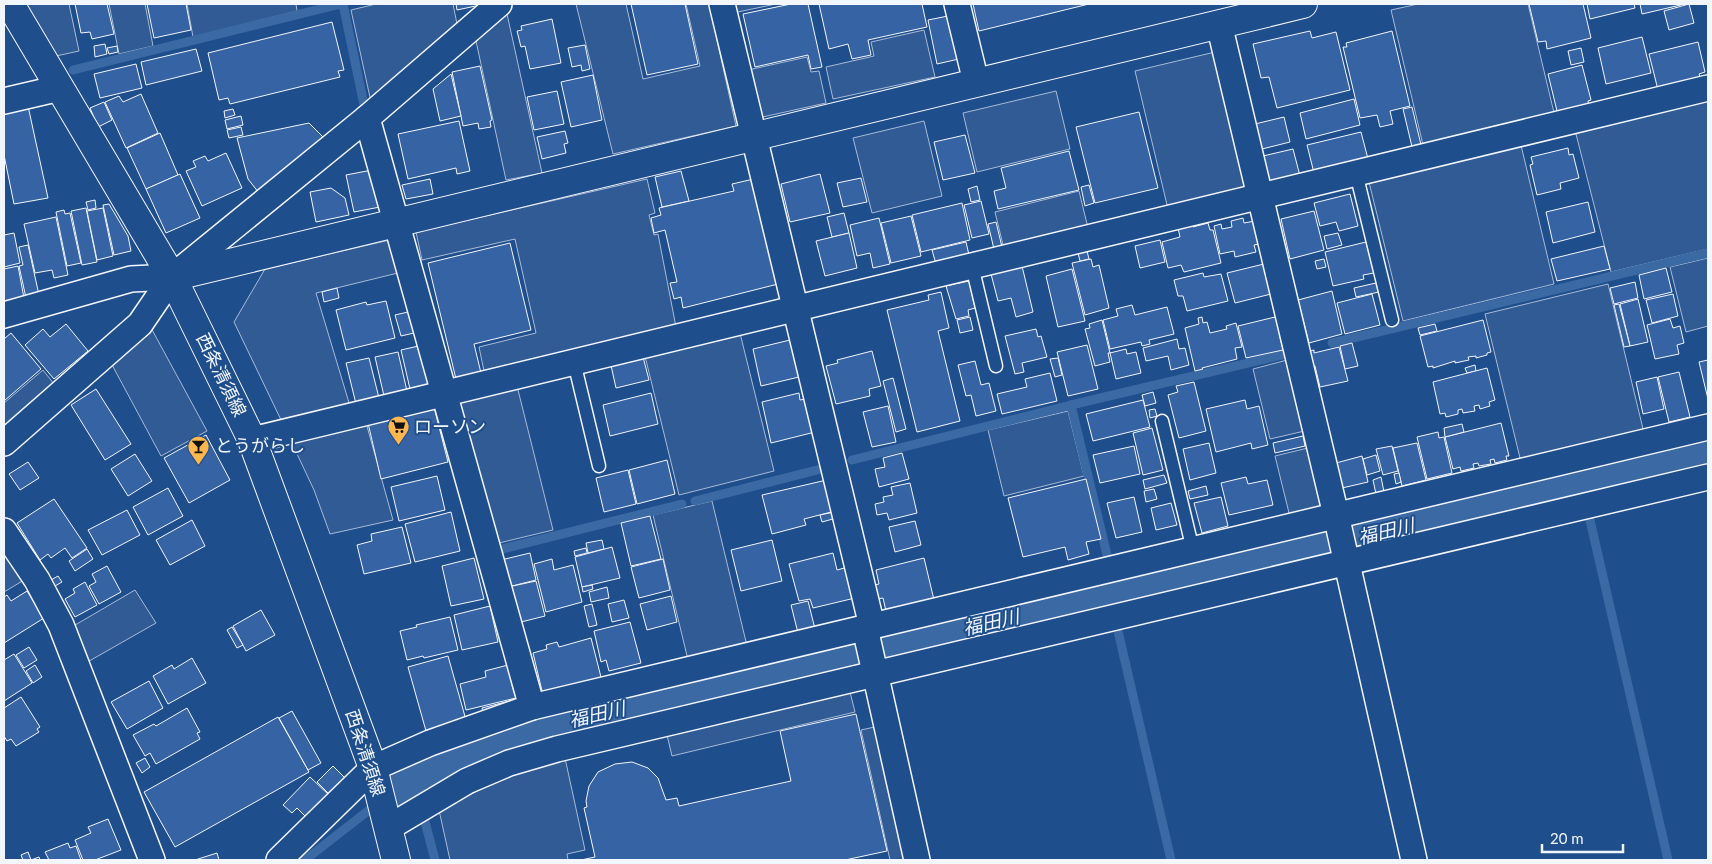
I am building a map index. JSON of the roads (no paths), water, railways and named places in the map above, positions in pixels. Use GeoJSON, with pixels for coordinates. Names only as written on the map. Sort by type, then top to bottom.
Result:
{"type":"FeatureCollection","features":[{"type":"Feature","properties":{"kind":"street","name":"西条清須線"},"geometry":{"type":"LineString","coordinates":[[10,4],[172,277],[252,440],[375,774],[396,860]]}},
{"type":"Feature","properties":{"kind":"street"},"geometry":{"type":"LineString","coordinates":[[4,443],[140,324],[172,277],[367,118],[499,4]]}},
{"type":"Feature","properties":{"kind":"street"},"geometry":{"type":"LineString","coordinates":[[722,4],[796,308],[868,630],[874,671],[917,860]]}},
{"type":"Feature","properties":{"kind":"street"},"geometry":{"type":"LineString","coordinates":[[957,4],[976,82]]}},
{"type":"Feature","properties":{"kind":"street"},"geometry":{"type":"LineString","coordinates":[[4,315],[131,279],[172,277],[1303,4]]}},
{"type":"Feature","properties":{"kind":"street"},"geometry":{"type":"LineString","coordinates":[[1219,24],[1336,516],[1414,860]]}},
{"type":"Feature","properties":{"kind":"street"},"geometry":{"type":"LineString","coordinates":[[4,102],[60,88]]}},
{"type":"Feature","properties":{"kind":"street"},"geometry":{"type":"LineString","coordinates":[[252,440],[1708,88]]}},
{"type":"Feature","properties":{"kind":"street"},"geometry":{"type":"LineString","coordinates":[[367,118],[532,707]]}},
{"type":"Feature","properties":{"kind":"street"},"geometry":{"type":"LineString","coordinates":[[279,860],[375,774],[430,743],[532,707],[868,630],[1708,427]]}},
{"type":"Feature","properties":{"kind":"street"},"geometry":{"type":"LineString","coordinates":[[386,822],[467,781],[509,764],[557,749],[874,671],[1345,559],[1708,477]]}},
{"type":"Feature","properties":{"kind":"street"},"geometry":{"type":"LineString","coordinates":[[4,531],[37,580],[61,625],[145,858]]}},
{"type":"Feature","properties":{"kind":"lane"},"geometry":{"type":"LineString","coordinates":[[1356,173],[1392,320]]}},
{"type":"Feature","properties":{"kind":"lane"},"geometry":{"type":"LineString","coordinates":[[972,266],[996,366]]}},
{"type":"Feature","properties":{"kind":"lane"},"geometry":{"type":"LineString","coordinates":[[574,362],[599,466]]}},
{"type":"Feature","properties":{"kind":"lane"},"geometry":{"type":"LineString","coordinates":[[1162,422],[1193,550]]}},
{"type":"Feature","properties":{"kind":"water"},"geometry":{"type":"Polygon","coordinates":[[[1708,437],[1708,465],[555,738],[393,813],[384,776],[496,728],[1708,437]]]}},
{"type":"Feature","properties":{"kind":"waterway"},"geometry":{"type":"LineString","coordinates":[[73,70],[341,4]]}},
{"type":"Feature","properties":{"kind":"waterway"},"geometry":{"type":"LineString","coordinates":[[343,4],[364,105]]}},
{"type":"Feature","properties":{"kind":"waterway"},"geometry":{"type":"LineString","coordinates":[[1332,343],[1708,253]]}},
{"type":"Feature","properties":{"kind":"waterway"},"geometry":{"type":"LineString","coordinates":[[1108,559],[1071,405],[1286,354]]}},
{"type":"Feature","properties":{"kind":"waterway"},"geometry":{"type":"LineString","coordinates":[[852,460],[1071,405]]}},
{"type":"Feature","properties":{"kind":"waterway"},"geometry":{"type":"LineString","coordinates":[[695,501],[825,468]]}},
{"type":"Feature","properties":{"kind":"waterway"},"geometry":{"type":"LineString","coordinates":[[495,542],[498,550],[682,504]]}},
{"type":"Feature","properties":{"kind":"waterway"},"geometry":{"type":"LineString","coordinates":[[1590,520],[1668,860]]}},
{"type":"Feature","properties":{"kind":"waterway"},"geometry":{"type":"LineString","coordinates":[[1118,631],[1171,860]]}},
{"type":"Feature","properties":{"kind":"waterway","name":"福田川"},"geometry":{"type":"LineString","coordinates":[[305,860],[378,803]]}},
{"type":"Feature","properties":{"kind":"waterway"},"geometry":{"type":"LineString","coordinates":[[424,818],[435,860]]}},
{"type":"Feature","properties":{"kind":"place","name":"ローソン"},"geometry":{"type":"Point","coordinates":[398,446]}},
{"type":"Feature","properties":{"kind":"place","name":"とうがらし"},"geometry":{"type":"Point","coordinates":[199,465]}}]}
